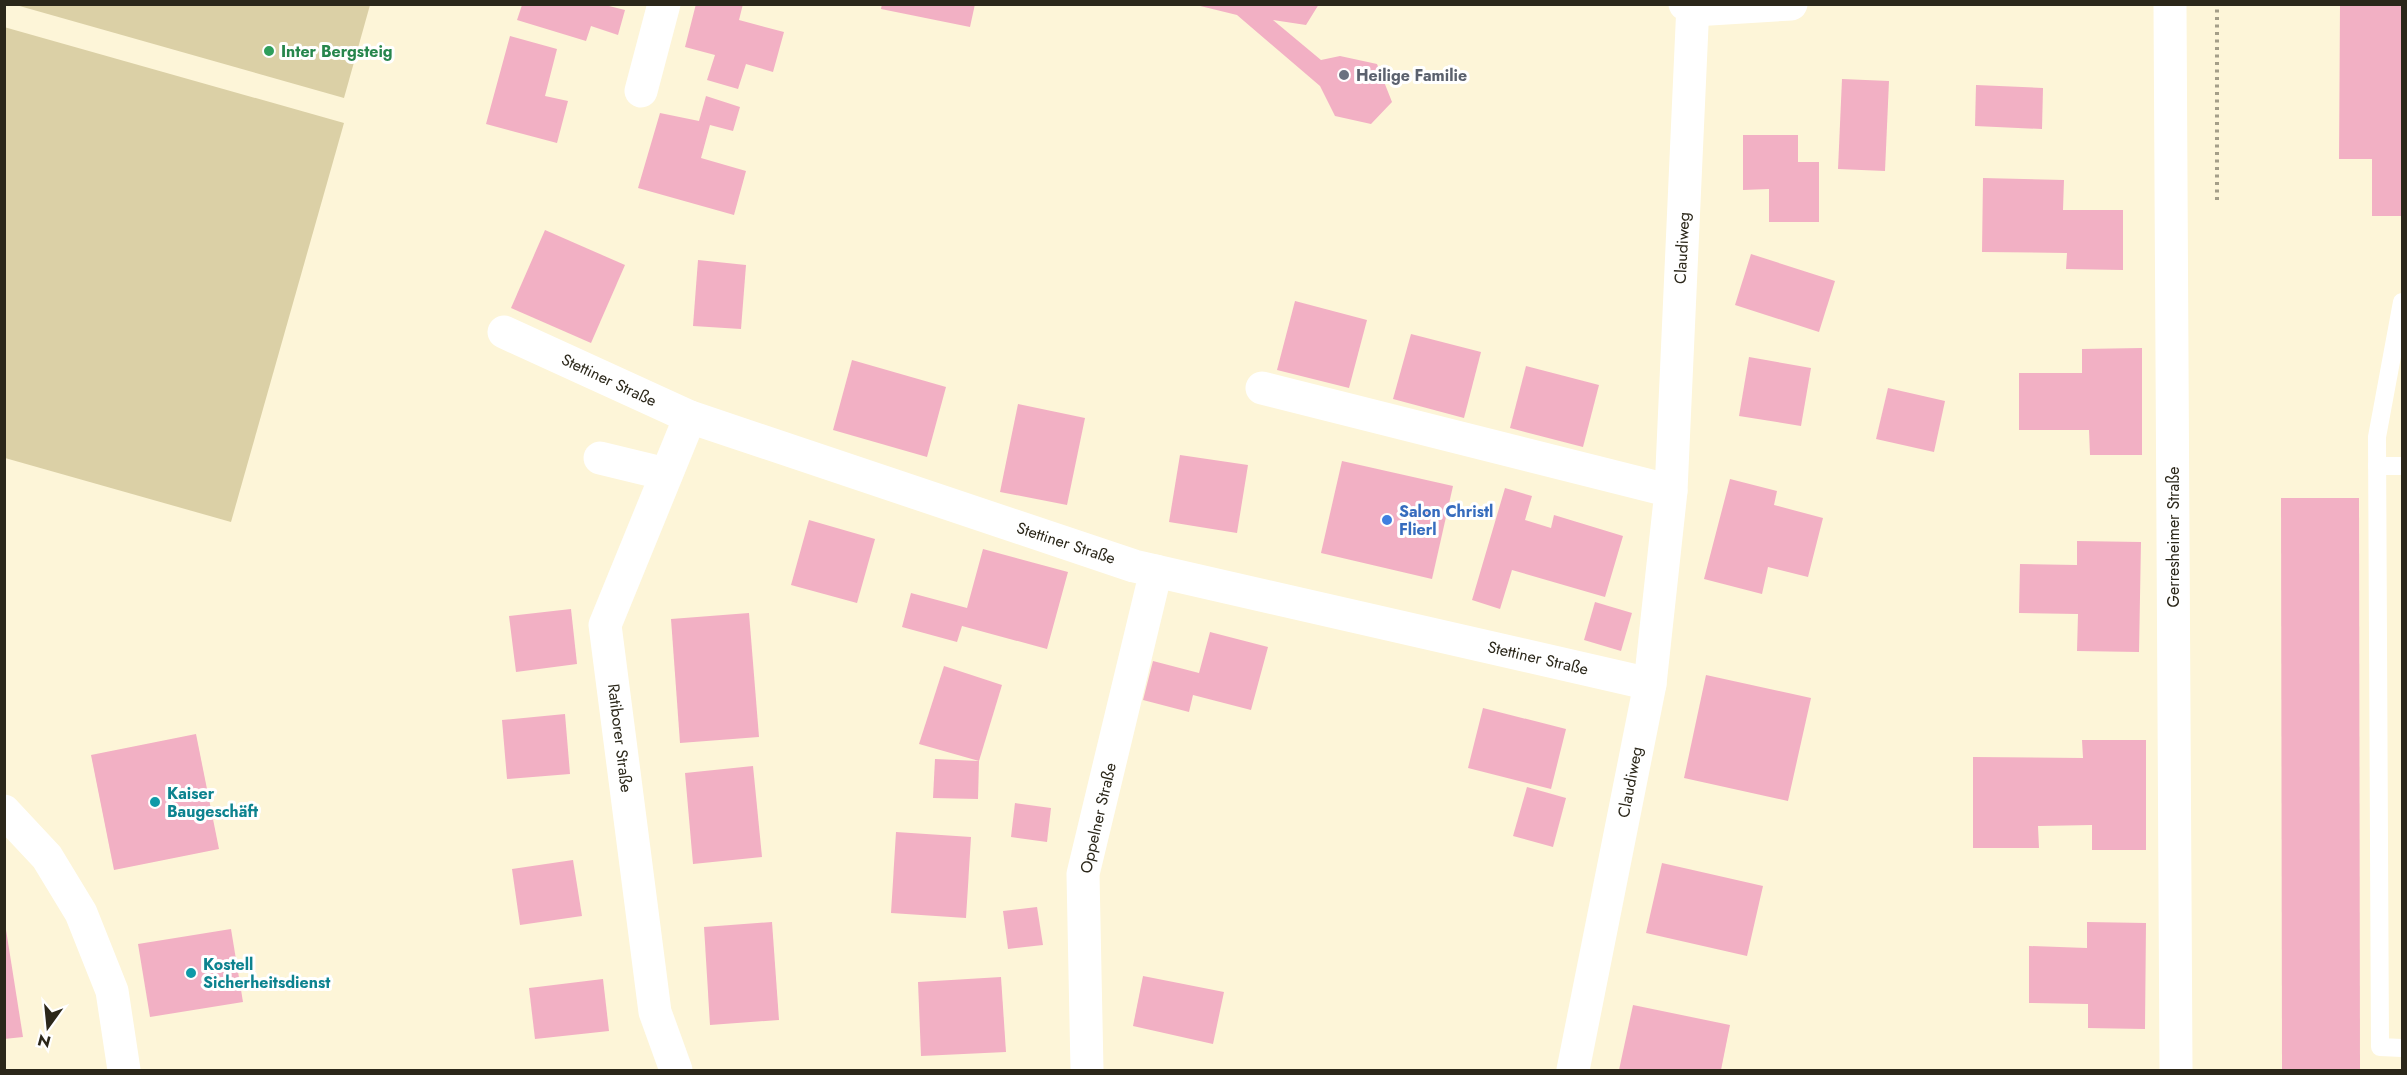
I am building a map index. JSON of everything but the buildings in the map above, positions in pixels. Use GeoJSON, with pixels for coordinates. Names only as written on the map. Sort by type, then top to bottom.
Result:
{"type":"FeatureCollection","features":[{"type":"Feature","properties":{"kind":"street"},"geometry":{"type":"LineString","coordinates":[[641,91],[664,4]]}},
{"type":"Feature","properties":{"kind":"street"},"geometry":{"type":"LineString","coordinates":[[1691,6],[1791,4]]}},
{"type":"Feature","properties":{"kind":"street","name":"Gerresheimer Straße"},"geometry":{"type":"LineString","coordinates":[[2170,4],[2176,1071]]}},
{"type":"Feature","properties":{"kind":"street","name":"Claudiweg"},"geometry":{"type":"LineString","coordinates":[[1573,1071],[1650,684],[1671,490],[1691,6]]}},
{"type":"Feature","properties":{"kind":"street","name":"Stettiner Straße"},"geometry":{"type":"LineString","coordinates":[[504,332],[690,417],[1156,571],[1650,684]]}},
{"type":"Feature","properties":{"kind":"street"},"geometry":{"type":"LineString","coordinates":[[1262,388],[1671,490]]}},
{"type":"Feature","properties":{"kind":"street","name":"Ratiborer Straße"},"geometry":{"type":"LineString","coordinates":[[676,1071],[656,1012],[605,625],[690,417]]}},
{"type":"Feature","properties":{"kind":"street"},"geometry":{"type":"LineString","coordinates":[[600,458],[666,474]]}},
{"type":"Feature","properties":{"kind":"street","name":"Oppelner Straße"},"geometry":{"type":"LineString","coordinates":[[1087,1071],[1083,874],[1156,571]]}},
{"type":"Feature","properties":{"kind":"street"},"geometry":{"type":"LineString","coordinates":[[4,811],[47,857],[81,913],[112,991],[124,1071]]}},
{"type":"Feature","properties":{"kind":"lane"},"geometry":{"type":"LineString","coordinates":[[2403,302],[2377,437],[2380,1047],[2403,1048]]}},
{"type":"Feature","properties":{"kind":"lane"},"geometry":{"type":"LineString","coordinates":[[2377,466],[2403,466]]}},
{"type":"Feature","properties":{"kind":"path"},"geometry":{"type":"LineString","coordinates":[[2217,4],[2217,200]]}},
{"type":"Feature","properties":{"kind":"shaded area","name":"Inter Bergsteig"},"geometry":{"type":"Polygon","coordinates":[[[370,4],[344,98],[16,5],[370,4]]]}},
{"type":"Feature","properties":{"kind":"shaded area"},"geometry":{"type":"Polygon","coordinates":[[[4,27],[344,123],[231,522],[5,458],[4,27]]]}},
{"type":"Feature","properties":{"kind":"place","name":"Inter Bergsteig"},"geometry":{"type":"Point","coordinates":[269,51]}},
{"type":"Feature","properties":{"kind":"place","name":"Heilige Familie"},"geometry":{"type":"Point","coordinates":[1344,75]}},
{"type":"Feature","properties":{"kind":"place","name":"Salon Christl Flierl"},"geometry":{"type":"Point","coordinates":[1387,520]}},
{"type":"Feature","properties":{"kind":"place","name":"Kaiser Baugeschäft"},"geometry":{"type":"Point","coordinates":[155,802]}},
{"type":"Feature","properties":{"kind":"place","name":"Kostell Sicherheitsdienst"},"geometry":{"type":"Point","coordinates":[191,973]}}]}
